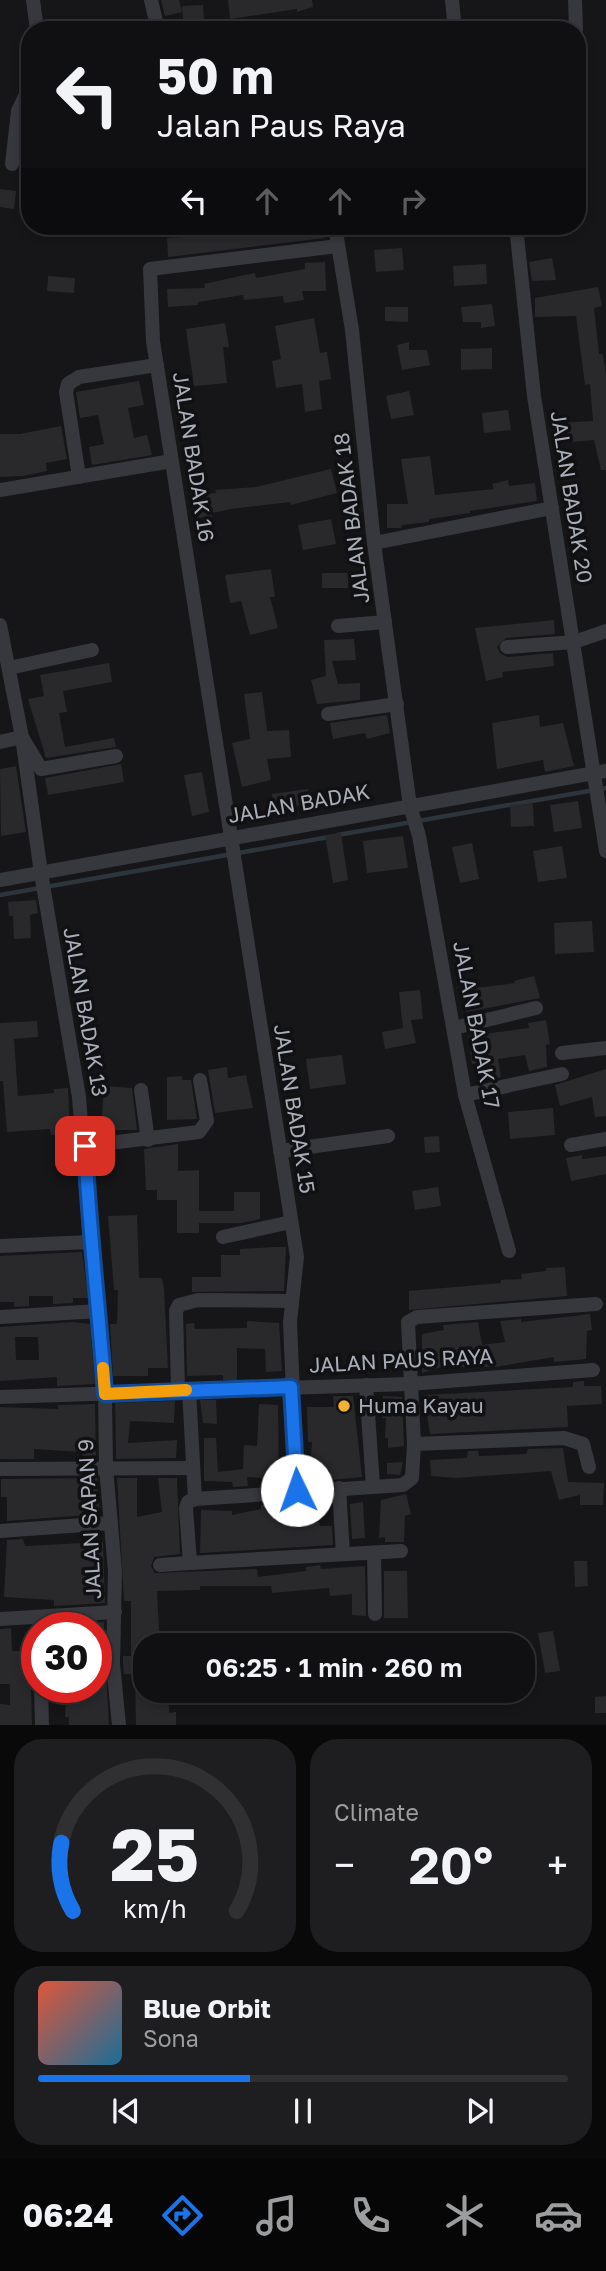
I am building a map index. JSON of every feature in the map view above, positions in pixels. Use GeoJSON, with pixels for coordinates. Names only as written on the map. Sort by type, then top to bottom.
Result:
{"type":"FeatureCollection","features":[{"type":"Feature","properties":{"kind":"street"},"geometry":{"type":"LineString","coordinates":[[33,0],[36,21]]}},
{"type":"Feature","properties":{"kind":"street"},"geometry":{"type":"LineString","coordinates":[[151,0],[156,21]]}},
{"type":"Feature","properties":{"kind":"street"},"geometry":{"type":"LineString","coordinates":[[452,0],[454,21]]}},
{"type":"Feature","properties":{"kind":"street"},"geometry":{"type":"LineString","coordinates":[[575,0],[576,21]]}},
{"type":"Feature","properties":{"kind":"street"},"geometry":{"type":"LineString","coordinates":[[12,164],[21,106]]}},
{"type":"Feature","properties":{"kind":"street","name":"JALAN BADAK 18"},"geometry":{"type":"LineString","coordinates":[[336,235],[352,330],[374,543],[410,806]]}},
{"type":"Feature","properties":{"kind":"street","name":"JALAN BADAK 20"},"geometry":{"type":"LineString","coordinates":[[517,235],[534,396],[574,642],[599,772],[606,851]]}},
{"type":"Feature","properties":{"kind":"street","name":"JALAN BADAK 16"},"geometry":{"type":"LineString","coordinates":[[229,838],[157,365],[150,309],[150,269],[338,246]]}},
{"type":"Feature","properties":{"kind":"street"},"geometry":{"type":"LineString","coordinates":[[79,477],[66,392],[68,384],[79,377],[157,365]]}},
{"type":"Feature","properties":{"kind":"street"},"geometry":{"type":"LineString","coordinates":[[0,490],[172,461]]}},
{"type":"Feature","properties":{"kind":"street"},"geometry":{"type":"LineString","coordinates":[[374,543],[552,508]]}},
{"type":"Feature","properties":{"kind":"street"},"geometry":{"type":"LineString","coordinates":[[338,626],[385,622]]}},
{"type":"Feature","properties":{"kind":"street","name":"JALAN BADAK 13"},"geometry":{"type":"LineString","coordinates":[[0,625],[22,737],[85,1146],[90,1245],[99,1311],[105,1394]]}},
{"type":"Feature","properties":{"kind":"street"},"geometry":{"type":"LineString","coordinates":[[507,647],[574,642],[606,631]]}},
{"type":"Feature","properties":{"kind":"street"},"geometry":{"type":"LineString","coordinates":[[9,668],[92,650]]}},
{"type":"Feature","properties":{"kind":"street"},"geometry":{"type":"LineString","coordinates":[[328,714],[397,704]]}},
{"type":"Feature","properties":{"kind":"street"},"geometry":{"type":"LineString","coordinates":[[0,742],[22,737],[41,769],[116,757]]}},
{"type":"Feature","properties":{"kind":"street","name":"JALAN BADAK"},"geometry":{"type":"LineString","coordinates":[[0,880],[599,772]]}},
{"type":"Feature","properties":{"kind":"street","name":"JALAN BADAK 17"},"geometry":{"type":"LineString","coordinates":[[410,806],[419,836],[465,1095],[509,1251]]}},
{"type":"Feature","properties":{"kind":"street","name":"JALAN BADAK 15"},"geometry":{"type":"LineString","coordinates":[[229,838],[298,1257],[292,1301],[291,1387],[297,1490]]}},
{"type":"Feature","properties":{"kind":"street"},"geometry":{"type":"LineString","coordinates":[[454,1028],[536,1009]]}},
{"type":"Feature","properties":{"kind":"street"},"geometry":{"type":"LineString","coordinates":[[562,1053],[606,1048]]}},
{"type":"Feature","properties":{"kind":"street"},"geometry":{"type":"LineString","coordinates":[[465,1095],[562,1074]]}},
{"type":"Feature","properties":{"kind":"street"},"geometry":{"type":"LineString","coordinates":[[85,1146],[199,1132],[206,1121],[200,1080]]}},
{"type":"Feature","properties":{"kind":"street"},"geometry":{"type":"LineString","coordinates":[[141,1090],[148,1140]]}},
{"type":"Feature","properties":{"kind":"street"},"geometry":{"type":"LineString","coordinates":[[280,1151],[388,1136]]}},
{"type":"Feature","properties":{"kind":"street"},"geometry":{"type":"LineString","coordinates":[[571,1145],[606,1139]]}},
{"type":"Feature","properties":{"kind":"street"},"geometry":{"type":"LineString","coordinates":[[223,1237],[291,1223]]}},
{"type":"Feature","properties":{"kind":"street"},"geometry":{"type":"LineString","coordinates":[[0,1246],[90,1245]]}},
{"type":"Feature","properties":{"kind":"street"},"geometry":{"type":"LineString","coordinates":[[195,1499],[176,1311],[179,1305],[198,1300],[292,1301]]}},
{"type":"Feature","properties":{"kind":"street"},"geometry":{"type":"LineString","coordinates":[[190,1563],[186,1508],[188,1502],[195,1499],[297,1490],[403,1485],[412,1478],[414,1444],[406,1327],[411,1319],[596,1304]]}},
{"type":"Feature","properties":{"kind":"street"},"geometry":{"type":"LineString","coordinates":[[0,1317],[99,1311]]}},
{"type":"Feature","properties":{"kind":"street","name":"JALAN PAUS RAYA"},"geometry":{"type":"LineString","coordinates":[[0,1398],[409,1384],[593,1370]]}},
{"type":"Feature","properties":{"kind":"street"},"geometry":{"type":"LineString","coordinates":[[366,1385],[373,1486]]}},
{"type":"Feature","properties":{"kind":"street","name":"JALAN SAPAN 9"},"geometry":{"type":"LineString","coordinates":[[105,1394],[106,1467],[116,1612],[113,1664],[119,1725]]}},
{"type":"Feature","properties":{"kind":"street"},"geometry":{"type":"LineString","coordinates":[[414,1444],[564,1438],[583,1444],[589,1467]]}},
{"type":"Feature","properties":{"kind":"street"},"geometry":{"type":"LineString","coordinates":[[0,1469],[193,1468]]}},
{"type":"Feature","properties":{"kind":"street"},"geometry":{"type":"LineString","coordinates":[[339,1488],[344,1554]]}},
{"type":"Feature","properties":{"kind":"street"},"geometry":{"type":"LineString","coordinates":[[0,1531],[111,1523]]}},
{"type":"Feature","properties":{"kind":"street"},"geometry":{"type":"LineString","coordinates":[[160,1565],[401,1551]]}},
{"type":"Feature","properties":{"kind":"street"},"geometry":{"type":"LineString","coordinates":[[374,1553],[375,1614]]}},
{"type":"Feature","properties":{"kind":"street"},"geometry":{"type":"LineString","coordinates":[[112,1613],[116,1612]]}},
{"type":"Feature","properties":{"kind":"street"},"geometry":{"type":"LineString","coordinates":[[0,1619],[21,1621]]}},
{"type":"Feature","properties":{"kind":"street"},"geometry":{"type":"LineString","coordinates":[[41,1703],[42,1725]]}},
{"type":"Feature","properties":{"kind":"building"},"geometry":{"type":"Polygon","coordinates":[[[161,0],[179,0],[182,12],[165,16],[161,0]]]}},
{"type":"Feature","properties":{"kind":"building"},"geometry":{"type":"Polygon","coordinates":[[[228,0],[312,0],[313,7],[297,12],[297,9],[230,19],[228,0]]]}},
{"type":"Feature","properties":{"kind":"building"},"geometry":{"type":"Polygon","coordinates":[[[203,5],[204,20],[183,21],[182,6],[203,5]]]}},
{"type":"Feature","properties":{"kind":"building"},"geometry":{"type":"Polygon","coordinates":[[[51,19],[79,20],[79,21],[51,19]]]}},
{"type":"Feature","properties":{"kind":"building"},"geometry":{"type":"Polygon","coordinates":[[[0,189],[16,191],[14,209],[0,207],[0,189]]]}},
{"type":"Feature","properties":{"kind":"building"},"geometry":{"type":"Polygon","coordinates":[[[325,235],[325,238],[168,257],[167,238],[325,235]]]}},
{"type":"Feature","properties":{"kind":"building"},"geometry":{"type":"Polygon","coordinates":[[[402,248],[404,270],[376,272],[374,250],[402,248]]]}},
{"type":"Feature","properties":{"kind":"building"},"geometry":{"type":"Polygon","coordinates":[[[552,258],[556,280],[532,281],[529,262],[552,258]]]}},
{"type":"Feature","properties":{"kind":"building"},"geometry":{"type":"Polygon","coordinates":[[[325,262],[326,291],[302,291],[304,300],[284,303],[283,296],[244,300],[243,295],[198,302],[198,305],[168,307],[167,289],[205,288],[204,284],[240,276],[255,273],[256,278],[305,269],[305,263],[325,262]]]}},
{"type":"Feature","properties":{"kind":"building"},"geometry":{"type":"Polygon","coordinates":[[[486,264],[487,284],[454,286],[453,266],[486,264]]]}},
{"type":"Feature","properties":{"kind":"building"},"geometry":{"type":"Polygon","coordinates":[[[48,276],[75,278],[74,293],[47,291],[48,276]]]}},
{"type":"Feature","properties":{"kind":"building"},"geometry":{"type":"Polygon","coordinates":[[[598,287],[602,306],[594,308],[599,354],[603,354],[606,375],[606,470],[601,470],[594,440],[561,443],[559,423],[593,421],[590,384],[585,385],[576,316],[535,317],[535,298],[598,287]]]}},
{"type":"Feature","properties":{"kind":"building"},"geometry":{"type":"Polygon","coordinates":[[[492,304],[495,326],[481,328],[481,322],[463,322],[461,307],[492,304]]]}},
{"type":"Feature","properties":{"kind":"building"},"geometry":{"type":"Polygon","coordinates":[[[385,307],[408,307],[408,322],[385,321],[385,307]]]}},
{"type":"Feature","properties":{"kind":"building"},"geometry":{"type":"Polygon","coordinates":[[[314,318],[320,353],[327,352],[331,379],[319,381],[322,409],[305,412],[302,384],[276,388],[272,361],[281,359],[275,326],[314,318]]]}},
{"type":"Feature","properties":{"kind":"building"},"geometry":{"type":"Polygon","coordinates":[[[225,323],[229,347],[223,347],[227,383],[194,386],[186,329],[225,323]]]}},
{"type":"Feature","properties":{"kind":"building"},"geometry":{"type":"Polygon","coordinates":[[[409,342],[409,350],[427,350],[430,365],[402,370],[397,345],[409,342]]]}},
{"type":"Feature","properties":{"kind":"building"},"geometry":{"type":"Polygon","coordinates":[[[492,348],[492,369],[461,370],[461,349],[492,348]]]}},
{"type":"Feature","properties":{"kind":"building"},"geometry":{"type":"Polygon","coordinates":[[[139,381],[144,405],[128,408],[134,438],[147,435],[152,455],[92,465],[89,447],[104,444],[98,415],[80,418],[76,392],[139,381]]]}},
{"type":"Feature","properties":{"kind":"building"},"geometry":{"type":"Polygon","coordinates":[[[409,391],[414,415],[391,419],[386,396],[409,391]]]}},
{"type":"Feature","properties":{"kind":"building"},"geometry":{"type":"Polygon","coordinates":[[[508,410],[511,430],[484,433],[482,413],[508,410]]]}},
{"type":"Feature","properties":{"kind":"building"},"geometry":{"type":"Polygon","coordinates":[[[61,426],[67,459],[46,463],[47,471],[0,477],[0,434],[20,434],[61,426]]]}},
{"type":"Feature","properties":{"kind":"building"},"geometry":{"type":"Polygon","coordinates":[[[430,456],[435,495],[494,489],[492,484],[508,480],[509,486],[535,483],[537,501],[429,519],[429,522],[402,525],[401,528],[387,528],[387,504],[408,504],[401,459],[430,456]]]}},
{"type":"Feature","properties":{"kind":"building"},"geometry":{"type":"Polygon","coordinates":[[[331,469],[337,493],[291,505],[290,502],[231,509],[212,513],[212,517],[197,518],[194,495],[216,493],[215,490],[256,487],[331,469]]]}},
{"type":"Feature","properties":{"kind":"building"},"geometry":{"type":"Polygon","coordinates":[[[331,519],[336,544],[303,550],[298,525],[331,519]]]}},
{"type":"Feature","properties":{"kind":"building"},"geometry":{"type":"Polygon","coordinates":[[[271,569],[275,597],[270,597],[278,628],[250,635],[241,601],[230,603],[225,575],[271,569]]]}},
{"type":"Feature","properties":{"kind":"building"},"geometry":{"type":"Polygon","coordinates":[[[322,573],[348,573],[348,588],[322,588],[322,573]]]}},
{"type":"Feature","properties":{"kind":"building"},"geometry":{"type":"Polygon","coordinates":[[[554,620],[555,634],[506,638],[497,647],[500,653],[507,657],[553,653],[554,666],[502,672],[503,677],[486,681],[475,628],[554,620]]]}},
{"type":"Feature","properties":{"kind":"building"},"geometry":{"type":"Polygon","coordinates":[[[354,639],[356,660],[332,661],[338,684],[360,683],[360,700],[317,704],[311,680],[326,676],[324,640],[354,639]]]}},
{"type":"Feature","properties":{"kind":"building"},"geometry":{"type":"Polygon","coordinates":[[[109,663],[112,682],[63,691],[67,712],[59,713],[65,747],[114,738],[116,747],[46,758],[28,699],[44,696],[40,675],[109,663]]]}},
{"type":"Feature","properties":{"kind":"building"},"geometry":{"type":"Polygon","coordinates":[[[262,692],[267,731],[289,730],[291,757],[267,759],[271,780],[242,787],[232,743],[250,739],[244,694],[262,692]]]}},
{"type":"Feature","properties":{"kind":"building"},"geometry":{"type":"Polygon","coordinates":[[[387,715],[390,733],[367,739],[365,733],[333,739],[330,723],[387,715]]]}},
{"type":"Feature","properties":{"kind":"building"},"geometry":{"type":"Polygon","coordinates":[[[539,715],[540,727],[563,723],[574,766],[545,772],[543,760],[497,769],[492,723],[539,715]]]}},
{"type":"Feature","properties":{"kind":"building"},"geometry":{"type":"Polygon","coordinates":[[[121,764],[124,782],[48,795],[45,778],[121,764]]]}},
{"type":"Feature","properties":{"kind":"building"},"geometry":{"type":"Polygon","coordinates":[[[16,766],[26,832],[1,836],[0,769],[16,766]]]}},
{"type":"Feature","properties":{"kind":"building"},"geometry":{"type":"Polygon","coordinates":[[[202,772],[209,812],[192,816],[184,775],[202,772]]]}},
{"type":"Feature","properties":{"kind":"building"},"geometry":{"type":"Polygon","coordinates":[[[308,789],[311,804],[274,809],[272,794],[308,789]]]}},
{"type":"Feature","properties":{"kind":"building"},"geometry":{"type":"Polygon","coordinates":[[[578,801],[582,828],[554,832],[550,805],[578,801]]]}},
{"type":"Feature","properties":{"kind":"building"},"geometry":{"type":"Polygon","coordinates":[[[533,804],[534,826],[511,827],[510,805],[533,804]]]}},
{"type":"Feature","properties":{"kind":"building"},"geometry":{"type":"Polygon","coordinates":[[[341,833],[348,880],[333,883],[325,835],[341,833]]]}},
{"type":"Feature","properties":{"kind":"building"},"geometry":{"type":"Polygon","coordinates":[[[403,836],[408,868],[367,873],[363,841],[403,836]]]}},
{"type":"Feature","properties":{"kind":"building"},"geometry":{"type":"Polygon","coordinates":[[[472,843],[479,879],[460,883],[452,847],[472,843]]]}},
{"type":"Feature","properties":{"kind":"building"},"geometry":{"type":"Polygon","coordinates":[[[562,846],[567,878],[538,882],[533,851],[562,846]]]}},
{"type":"Feature","properties":{"kind":"building"},"geometry":{"type":"Polygon","coordinates":[[[36,900],[38,913],[30,915],[31,938],[14,939],[13,916],[9,916],[8,902],[36,900]]]}},
{"type":"Feature","properties":{"kind":"building"},"geometry":{"type":"Polygon","coordinates":[[[592,921],[594,952],[555,954],[554,923],[592,921]]]}},
{"type":"Feature","properties":{"kind":"building"},"geometry":{"type":"Polygon","coordinates":[[[534,976],[540,998],[466,1012],[461,990],[515,983],[514,981],[534,976]]]}},
{"type":"Feature","properties":{"kind":"building"},"geometry":{"type":"Polygon","coordinates":[[[420,990],[423,1019],[411,1020],[416,1043],[385,1049],[382,1032],[403,1028],[399,992],[420,990]]]}},
{"type":"Feature","properties":{"kind":"building"},"geometry":{"type":"Polygon","coordinates":[[[546,1020],[550,1044],[546,1045],[547,1067],[529,1071],[525,1055],[498,1059],[501,1077],[485,1081],[483,1062],[472,1064],[468,1036],[529,1028],[528,1023],[546,1020]]]}},
{"type":"Feature","properties":{"kind":"building"},"geometry":{"type":"Polygon","coordinates":[[[37,1021],[38,1037],[14,1039],[18,1096],[54,1093],[54,1089],[68,1088],[70,1134],[51,1135],[50,1129],[7,1132],[3,1081],[0,1081],[0,1023],[37,1021]]]}},
{"type":"Feature","properties":{"kind":"building"},"geometry":{"type":"Polygon","coordinates":[[[342,1055],[346,1084],[310,1089],[306,1059],[342,1055]]]}},
{"type":"Feature","properties":{"kind":"building"},"geometry":{"type":"Polygon","coordinates":[[[227,1067],[228,1078],[246,1075],[253,1108],[215,1113],[208,1070],[227,1067]]]}},
{"type":"Feature","properties":{"kind":"building"},"geometry":{"type":"Polygon","coordinates":[[[606,1069],[606,1116],[595,1117],[592,1097],[560,1106],[555,1085],[606,1069]]]}},
{"type":"Feature","properties":{"kind":"building"},"geometry":{"type":"Polygon","coordinates":[[[182,1076],[182,1080],[191,1080],[197,1119],[167,1120],[167,1077],[182,1076]]]}},
{"type":"Feature","properties":{"kind":"building"},"geometry":{"type":"Polygon","coordinates":[[[104,1086],[132,1088],[137,1130],[101,1130],[104,1086]]]}},
{"type":"Feature","properties":{"kind":"building"},"geometry":{"type":"Polygon","coordinates":[[[553,1108],[555,1135],[510,1139],[508,1112],[553,1108]]]}},
{"type":"Feature","properties":{"kind":"building"},"geometry":{"type":"Polygon","coordinates":[[[439,1136],[440,1152],[425,1153],[424,1137],[439,1136]]]}},
{"type":"Feature","properties":{"kind":"building"},"geometry":{"type":"Polygon","coordinates":[[[178,1144],[178,1171],[199,1170],[199,1211],[234,1211],[234,1192],[260,1192],[260,1219],[242,1223],[199,1223],[199,1233],[177,1233],[177,1200],[157,1200],[157,1190],[146,1190],[144,1149],[178,1144]]]}},
{"type":"Feature","properties":{"kind":"building"},"geometry":{"type":"Polygon","coordinates":[[[582,1155],[582,1159],[606,1156],[606,1174],[571,1181],[566,1158],[582,1155]]]}},
{"type":"Feature","properties":{"kind":"building"},"geometry":{"type":"Polygon","coordinates":[[[438,1187],[441,1206],[415,1210],[412,1191],[438,1187]]]}},
{"type":"Feature","properties":{"kind":"building"},"geometry":{"type":"Polygon","coordinates":[[[137,1215],[139,1278],[162,1278],[168,1368],[148,1368],[148,1376],[113,1376],[110,1324],[117,1324],[118,1290],[114,1290],[108,1216],[137,1215]]]}},
{"type":"Feature","properties":{"kind":"building"},"geometry":{"type":"Polygon","coordinates":[[[286,1247],[284,1291],[192,1292],[192,1277],[221,1277],[221,1255],[240,1255],[240,1249],[286,1247]]]}},
{"type":"Feature","properties":{"kind":"building"},"geometry":{"type":"Polygon","coordinates":[[[82,1252],[88,1298],[73,1298],[73,1303],[53,1304],[53,1296],[29,1296],[29,1306],[14,1307],[14,1302],[0,1302],[0,1256],[82,1252]]]}},
{"type":"Feature","properties":{"kind":"building"},"geometry":{"type":"Polygon","coordinates":[[[565,1267],[567,1296],[409,1310],[409,1291],[501,1283],[501,1280],[522,1279],[521,1274],[565,1267]]]}},
{"type":"Feature","properties":{"kind":"building"},"geometry":{"type":"Polygon","coordinates":[[[590,1314],[592,1330],[587,1331],[586,1359],[554,1362],[554,1357],[495,1367],[441,1367],[422,1373],[422,1334],[444,1330],[443,1325],[478,1322],[482,1345],[505,1342],[500,1321],[521,1319],[521,1322],[590,1314]]]}},
{"type":"Feature","properties":{"kind":"building"},"geometry":{"type":"Polygon","coordinates":[[[247,1321],[279,1323],[282,1371],[266,1372],[265,1349],[237,1348],[237,1380],[223,1380],[223,1375],[187,1376],[186,1324],[194,1323],[195,1329],[247,1328],[247,1321]]]}},
{"type":"Feature","properties":{"kind":"building"},"geometry":{"type":"Polygon","coordinates":[[[73,1322],[90,1324],[95,1384],[57,1386],[57,1377],[0,1381],[0,1327],[73,1322]],[[15,1337],[16,1360],[39,1360],[38,1337],[15,1337]]]}},
{"type":"Feature","properties":{"kind":"building"},"geometry":{"type":"Polygon","coordinates":[[[584,1381],[584,1386],[601,1386],[602,1404],[567,1406],[568,1427],[430,1434],[424,1395],[573,1387],[573,1382],[584,1381]]]}},
{"type":"Feature","properties":{"kind":"building"},"geometry":{"type":"Polygon","coordinates":[[[333,1396],[353,1396],[362,1477],[309,1482],[312,1442],[308,1442],[307,1407],[334,1407],[333,1396]]]}},
{"type":"Feature","properties":{"kind":"building"},"geometry":{"type":"Polygon","coordinates":[[[383,1396],[402,1397],[404,1446],[388,1448],[388,1438],[385,1438],[386,1418],[382,1418],[383,1396]]]}},
{"type":"Feature","properties":{"kind":"building"},"geometry":{"type":"Polygon","coordinates":[[[200,1400],[216,1400],[217,1424],[203,1423],[200,1400]]]}},
{"type":"Feature","properties":{"kind":"building"},"geometry":{"type":"Polygon","coordinates":[[[175,1401],[174,1423],[130,1421],[128,1443],[177,1440],[176,1458],[116,1459],[115,1403],[175,1401]]]}},
{"type":"Feature","properties":{"kind":"building"},"geometry":{"type":"Polygon","coordinates":[[[95,1404],[96,1459],[84,1459],[81,1452],[34,1449],[34,1459],[0,1459],[0,1407],[58,1409],[58,1405],[95,1404]]]}},
{"type":"Feature","properties":{"kind":"building"},"geometry":{"type":"Polygon","coordinates":[[[259,1404],[278,1405],[279,1479],[247,1477],[248,1486],[233,1487],[232,1482],[204,1481],[204,1438],[216,1438],[218,1472],[243,1469],[244,1445],[257,1446],[259,1404]]]}},
{"type":"Feature","properties":{"kind":"building"},"geometry":{"type":"Polygon","coordinates":[[[563,1448],[568,1482],[604,1483],[603,1505],[580,1505],[580,1495],[559,1500],[551,1471],[456,1478],[431,1476],[430,1460],[467,1458],[468,1451],[478,1451],[479,1456],[526,1454],[528,1449],[563,1448]]]}},
{"type":"Feature","properties":{"kind":"building"},"geometry":{"type":"Polygon","coordinates":[[[403,1462],[400,1475],[387,1474],[387,1463],[403,1462]]]}},
{"type":"Feature","properties":{"kind":"building"},"geometry":{"type":"Polygon","coordinates":[[[97,1478],[100,1514],[7,1521],[7,1497],[1,1497],[1,1479],[97,1478]]]}},
{"type":"Feature","properties":{"kind":"building"},"geometry":{"type":"Polygon","coordinates":[[[117,1478],[137,1478],[137,1517],[162,1512],[158,1478],[177,1478],[180,1554],[154,1557],[151,1566],[155,1573],[257,1569],[258,1577],[306,1571],[306,1567],[320,1565],[321,1569],[365,1566],[366,1616],[352,1615],[352,1594],[330,1596],[329,1588],[272,1593],[271,1586],[200,1586],[200,1590],[157,1591],[159,1633],[133,1633],[133,1674],[124,1674],[123,1656],[131,1656],[131,1601],[124,1601],[117,1478]]]}},
{"type":"Feature","properties":{"kind":"building"},"geometry":{"type":"Polygon","coordinates":[[[406,1494],[411,1514],[405,1516],[404,1542],[385,1542],[385,1537],[379,1538],[381,1500],[406,1494]]]}},
{"type":"Feature","properties":{"kind":"building"},"geometry":{"type":"Polygon","coordinates":[[[313,1501],[320,1526],[332,1526],[333,1545],[200,1553],[201,1510],[232,1511],[232,1515],[261,1509],[261,1505],[313,1501]]]}},
{"type":"Feature","properties":{"kind":"building"},"geometry":{"type":"Polygon","coordinates":[[[363,1502],[365,1538],[352,1539],[350,1504],[363,1502]]]}},
{"type":"Feature","properties":{"kind":"building"},"geometry":{"type":"Polygon","coordinates":[[[23,1539],[25,1546],[103,1542],[105,1603],[54,1606],[54,1600],[4,1597],[7,1540],[23,1539]]]}},
{"type":"Feature","properties":{"kind":"building"},"geometry":{"type":"Polygon","coordinates":[[[574,1561],[587,1561],[588,1586],[575,1587],[574,1561]]]}},
{"type":"Feature","properties":{"kind":"building"},"geometry":{"type":"Polygon","coordinates":[[[384,1571],[407,1571],[408,1618],[384,1618],[384,1571]]]}},
{"type":"Feature","properties":{"kind":"building"},"geometry":{"type":"Polygon","coordinates":[[[11,1628],[12,1651],[21,1651],[21,1703],[31,1703],[32,1725],[0,1725],[0,1704],[10,1705],[10,1684],[0,1684],[0,1629],[11,1628]]]}},
{"type":"Feature","properties":{"kind":"building"},"geometry":{"type":"Polygon","coordinates":[[[553,1631],[560,1671],[545,1673],[538,1633],[553,1631]]]}},
{"type":"Feature","properties":{"kind":"building"},"geometry":{"type":"Polygon","coordinates":[[[606,1696],[606,1713],[595,1713],[595,1697],[606,1696]]]}},
{"type":"Feature","properties":{"kind":"building"},"geometry":{"type":"Polygon","coordinates":[[[66,1703],[108,1703],[109,1725],[69,1725],[69,1717],[65,1717],[66,1703]]]}},
{"type":"Feature","properties":{"kind":"building"},"geometry":{"type":"Polygon","coordinates":[[[136,1703],[169,1703],[169,1713],[176,1712],[176,1725],[136,1725],[136,1703]]]}},
{"type":"Feature","properties":{"kind":"waterway"},"geometry":{"type":"LineString","coordinates":[[338,835],[606,788]]}},
{"type":"Feature","properties":{"kind":"waterway"},"geometry":{"type":"LineString","coordinates":[[0,895],[329,837]]}},
{"type":"Feature","properties":{"kind":"slow traffic"},"geometry":{"type":"LineString","coordinates":[[103,1368],[105,1394],[186,1390]]}},
{"type":"Feature","properties":{"kind":"place","name":"Huma Kayau"},"geometry":{"type":"Point","coordinates":[344,1406]}},
{"type":"Feature","properties":{"kind":"route"},"geometry":{"type":"LineString","coordinates":[[85,1146],[90,1248],[98,1295],[105,1394],[291,1387],[297,1490]]}}]}
